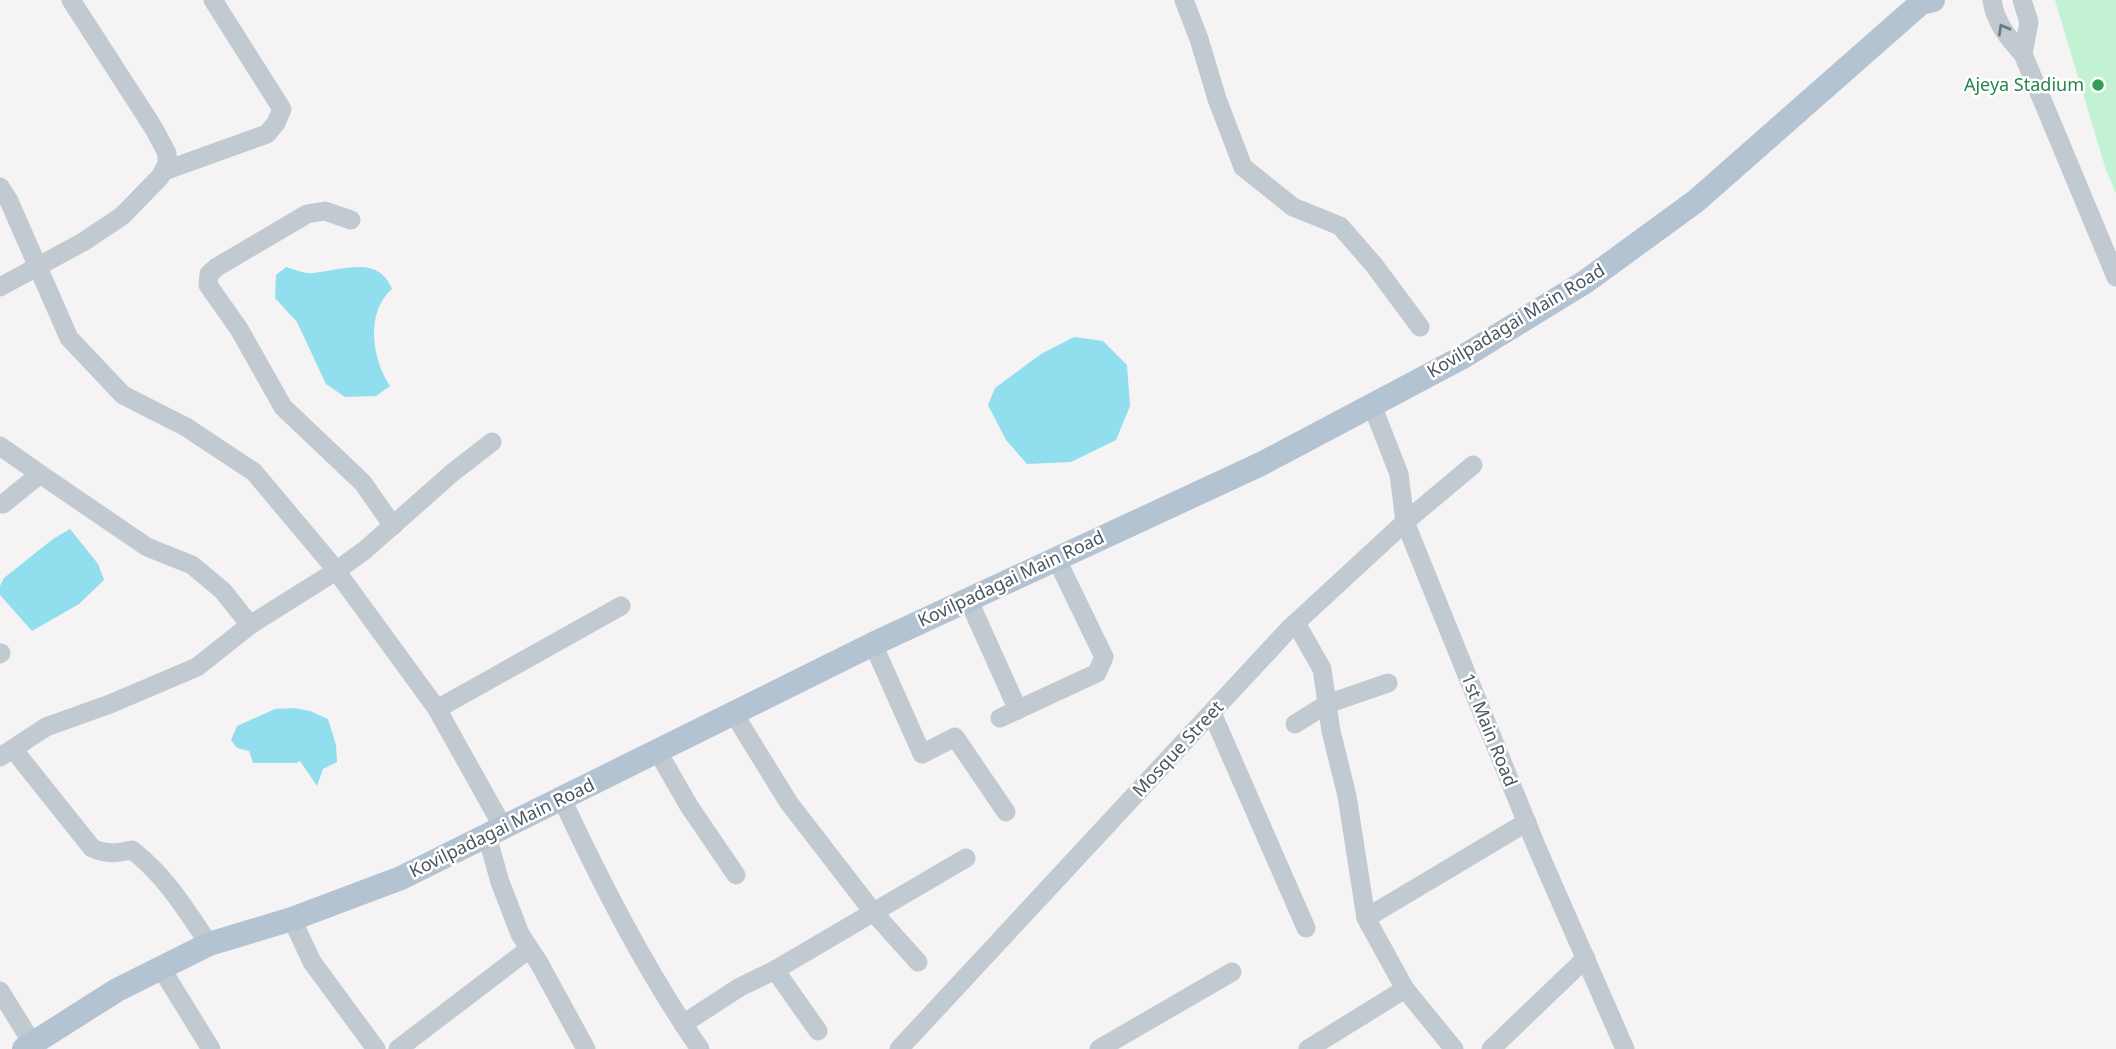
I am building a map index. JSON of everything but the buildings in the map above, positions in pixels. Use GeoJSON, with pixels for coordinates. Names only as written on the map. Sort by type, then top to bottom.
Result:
{"type":"FeatureCollection","features":[{"type":"Feature","properties":{"kind":"main road","name":"Kovilpadagai Main Road"},"geometry":{"type":"LineString","coordinates":[[31,1047],[117,990],[209,944],[292,919],[401,878],[873,644],[1261,464],[1461,358],[1585,282],[1696,201],[1925,1]]}},
{"type":"Feature","properties":{"kind":"street"},"geometry":{"type":"LineString","coordinates":[[0,287],[83,242],[122,216],[164,171],[167,164],[167,153],[153,128],[71,0]]}},
{"type":"Feature","properties":{"kind":"street"},"geometry":{"type":"LineString","coordinates":[[164,171],[267,134],[282,109],[213,0]]}},
{"type":"Feature","properties":{"kind":"street"},"geometry":{"type":"LineString","coordinates":[[1184,0],[1243,167],[1293,207],[1340,226],[1374,265],[1420,327]]}},
{"type":"Feature","properties":{"kind":"street"},"geometry":{"type":"LineString","coordinates":[[1992,0],[1993,10],[2006,36],[2023,54],[2116,277]]}},
{"type":"Feature","properties":{"kind":"street"},"geometry":{"type":"LineString","coordinates":[[2022,0],[2029,22],[2023,54]]}},
{"type":"Feature","properties":{"kind":"street"},"geometry":{"type":"LineString","coordinates":[[0,187],[9,201],[69,338],[122,395],[186,427],[254,472],[336,571],[438,709],[495,832],[510,908],[520,934],[586,1049]]}},
{"type":"Feature","properties":{"kind":"street"},"geometry":{"type":"LineString","coordinates":[[351,220],[325,211],[307,214],[217,267],[209,274],[208,285],[239,329],[283,407],[363,483],[393,526]]}},
{"type":"Feature","properties":{"kind":"street","name":"1st Main Road"},"geometry":{"type":"LineString","coordinates":[[1371,405],[1399,474],[1405,522],[1527,822],[1625,1049]]}},
{"type":"Feature","properties":{"kind":"street"},"geometry":{"type":"LineString","coordinates":[[209,944],[174,892],[146,861],[132,850],[114,854],[92,848],[6,753],[46,727],[110,704],[197,667],[250,625],[365,550],[452,473],[492,442]]}},
{"type":"Feature","properties":{"kind":"street"},"geometry":{"type":"LineString","coordinates":[[0,446],[147,547],[192,565],[223,591],[250,625]]}},
{"type":"Feature","properties":{"kind":"street","name":"Mosque Street"},"geometry":{"type":"LineString","coordinates":[[899,1049],[1296,623],[1405,522],[1473,465]]}},
{"type":"Feature","properties":{"kind":"street"},"geometry":{"type":"LineString","coordinates":[[0,504],[40,474]]}},
{"type":"Feature","properties":{"kind":"street"},"geometry":{"type":"LineString","coordinates":[[968,599],[1009,714],[1097,673],[1104,657],[1056,558]]}},
{"type":"Feature","properties":{"kind":"street"},"geometry":{"type":"LineString","coordinates":[[438,709],[621,606]]}},
{"type":"Feature","properties":{"kind":"street"},"geometry":{"type":"LineString","coordinates":[[1296,623],[1322,668],[1331,731],[1347,796],[1366,918],[1405,989],[1454,1049]]}},
{"type":"Feature","properties":{"kind":"street"},"geometry":{"type":"LineString","coordinates":[[873,644],[922,754],[955,737],[1006,812]]}},
{"type":"Feature","properties":{"kind":"street"},"geometry":{"type":"LineString","coordinates":[[1296,724],[1327,704],[1388,683]]}},
{"type":"Feature","properties":{"kind":"street"},"geometry":{"type":"LineString","coordinates":[[1212,713],[1306,928]]}},
{"type":"Feature","properties":{"kind":"street"},"geometry":{"type":"LineString","coordinates":[[734,714],[789,803],[874,913],[918,962]]}},
{"type":"Feature","properties":{"kind":"street"},"geometry":{"type":"LineString","coordinates":[[658,752],[689,806],[736,875]]}},
{"type":"Feature","properties":{"kind":"street"},"geometry":{"type":"LineString","coordinates":[[562,799],[603,887],[700,1049]]}},
{"type":"Feature","properties":{"kind":"street"},"geometry":{"type":"LineString","coordinates":[[1366,918],[1527,822]]}},
{"type":"Feature","properties":{"kind":"street"},"geometry":{"type":"LineString","coordinates":[[683,1024],[740,987],[775,970],[966,858]]}},
{"type":"Feature","properties":{"kind":"street"},"geometry":{"type":"LineString","coordinates":[[292,919],[312,961],[376,1049]]}},
{"type":"Feature","properties":{"kind":"street"},"geometry":{"type":"LineString","coordinates":[[398,1049],[529,949]]}},
{"type":"Feature","properties":{"kind":"street"},"geometry":{"type":"LineString","coordinates":[[1491,1049],[1586,958]]}},
{"type":"Feature","properties":{"kind":"street"},"geometry":{"type":"LineString","coordinates":[[161,968],[211,1049]]}},
{"type":"Feature","properties":{"kind":"street"},"geometry":{"type":"LineString","coordinates":[[775,970],[818,1031]]}},
{"type":"Feature","properties":{"kind":"street"},"geometry":{"type":"LineString","coordinates":[[1099,1049],[1232,972]]}},
{"type":"Feature","properties":{"kind":"street"},"geometry":{"type":"LineString","coordinates":[[1308,1049],[1405,989]]}},
{"type":"Feature","properties":{"kind":"street"},"geometry":{"type":"LineString","coordinates":[[0,991],[31,1047]]}},
{"type":"Feature","properties":{"kind":"green space","name":"Ajeya Stadium"},"geometry":{"type":"Polygon","coordinates":[[[2055,0],[2116,0],[2116,193],[2106,170],[2055,0]]]}},
{"type":"Feature","properties":{"kind":"water"},"geometry":{"type":"Polygon","coordinates":[[[286,267],[310,273],[368,268],[378,271],[386,278],[392,289],[378,310],[374,336],[379,363],[390,386],[376,396],[345,397],[326,384],[297,322],[275,298],[276,275],[286,267]]]}},
{"type":"Feature","properties":{"kind":"water"},"geometry":{"type":"Polygon","coordinates":[[[1074,337],[1103,341],[1127,365],[1130,406],[1116,440],[1071,462],[1027,464],[1006,440],[988,405],[995,388],[1041,354],[1074,337]]]}},
{"type":"Feature","properties":{"kind":"water"},"geometry":{"type":"Polygon","coordinates":[[[70,529],[98,564],[104,580],[79,604],[32,631],[0,595],[0,586],[4,578],[53,539],[70,529]]]}},
{"type":"Feature","properties":{"kind":"water"},"geometry":{"type":"Polygon","coordinates":[[[294,708],[328,719],[336,745],[337,762],[323,769],[317,786],[300,761],[253,763],[249,751],[237,748],[231,740],[237,726],[275,709],[294,708]]]}},
{"type":"Feature","properties":{"kind":"place","name":"Ajeya Stadium"},"geometry":{"type":"Point","coordinates":[2098,85]}}]}
